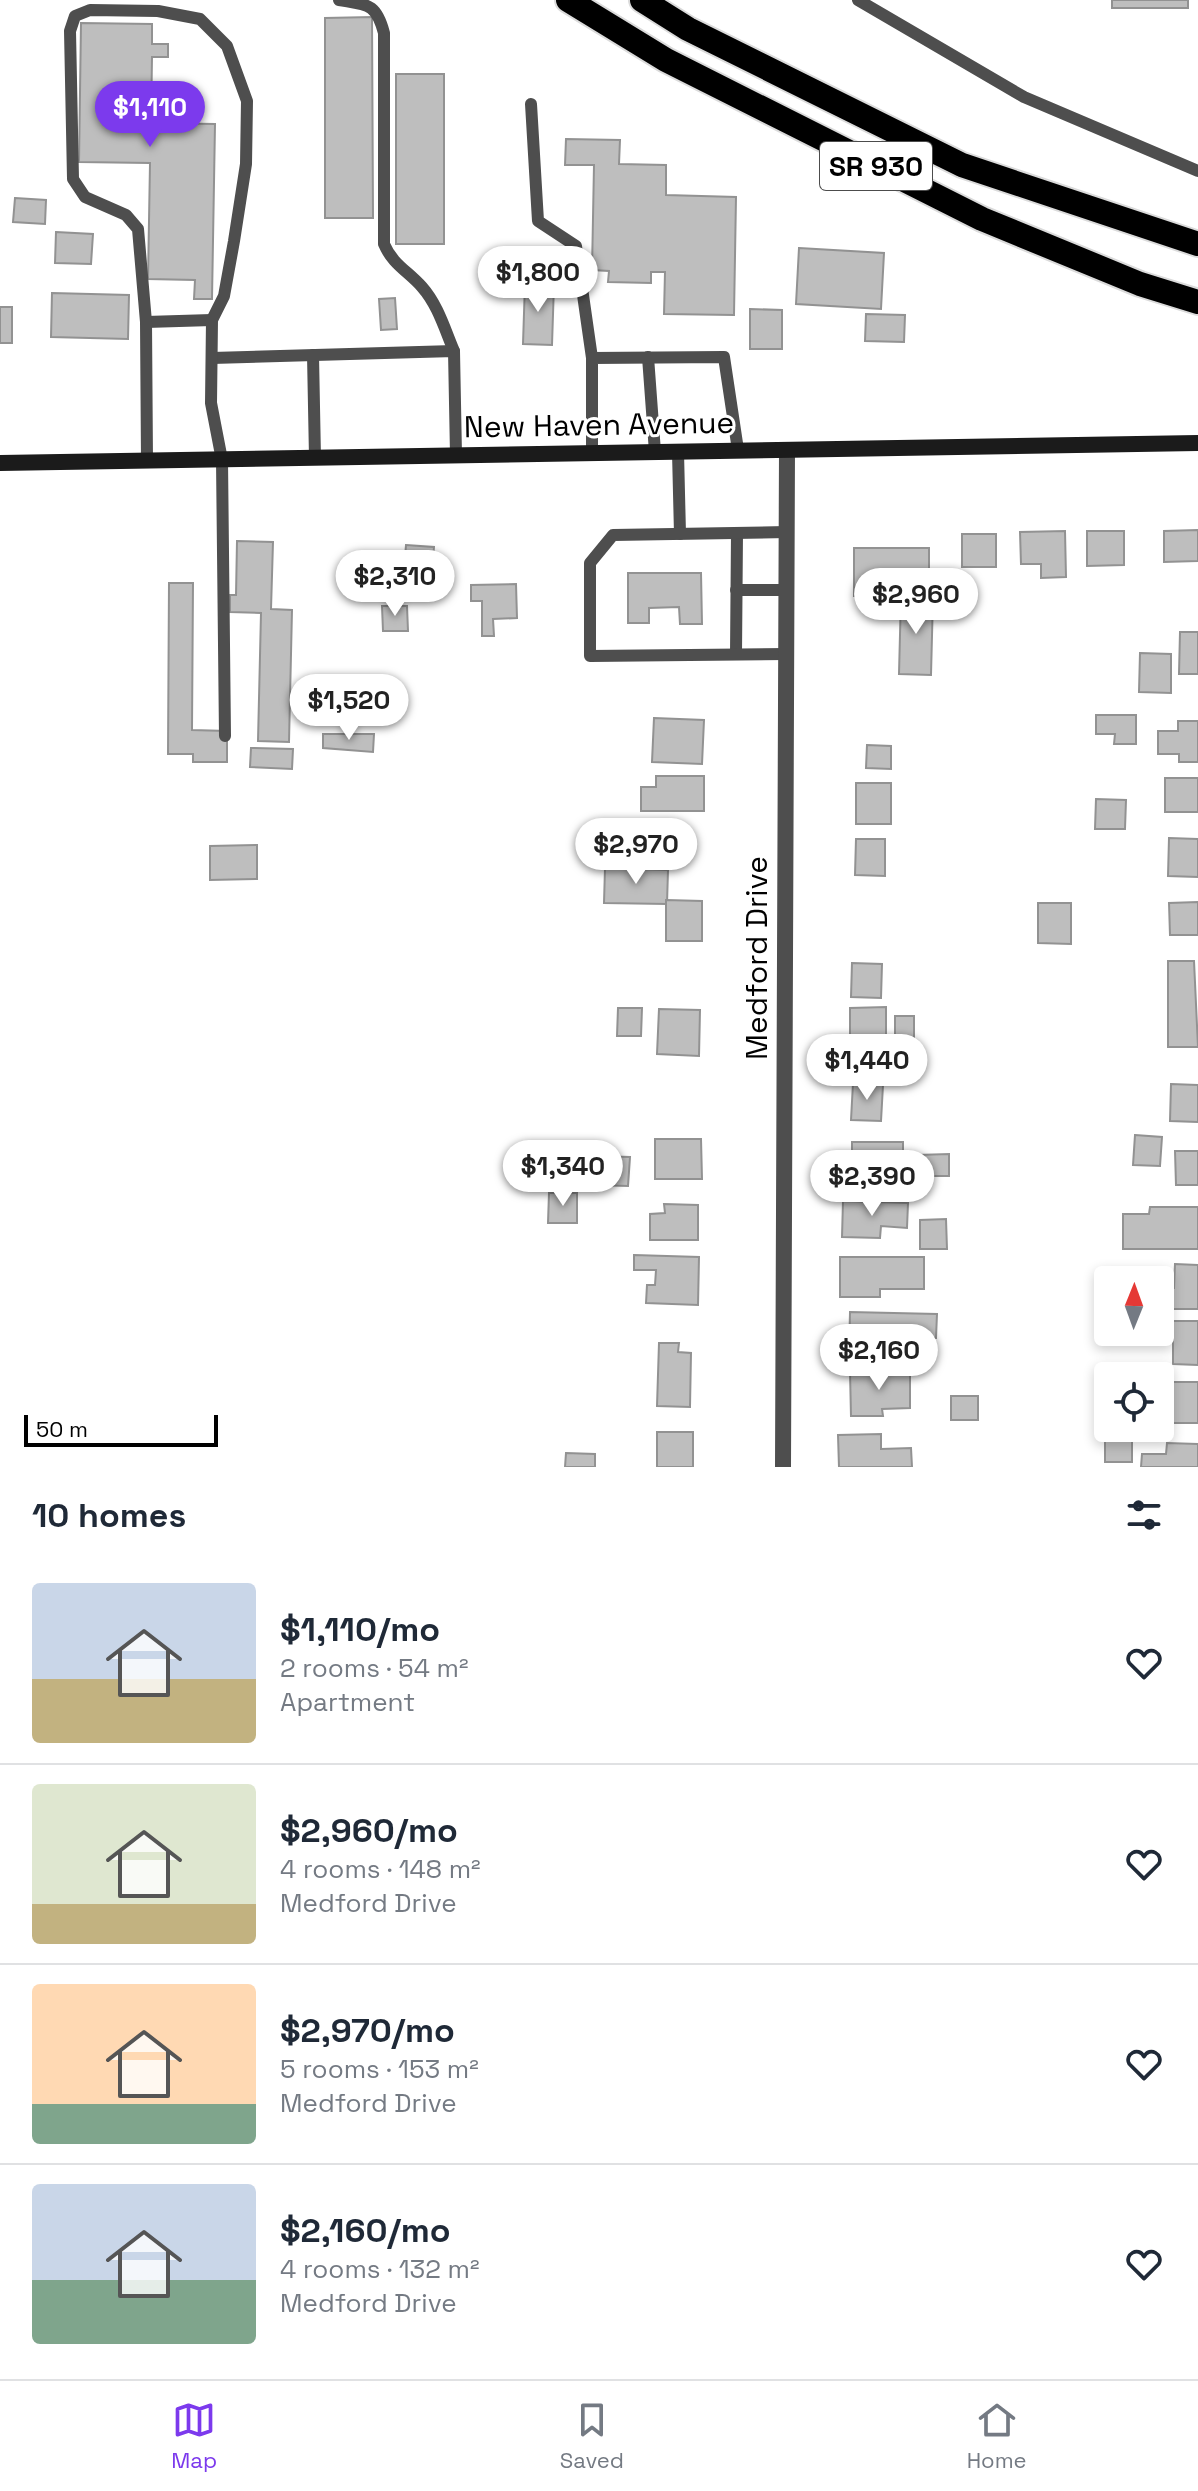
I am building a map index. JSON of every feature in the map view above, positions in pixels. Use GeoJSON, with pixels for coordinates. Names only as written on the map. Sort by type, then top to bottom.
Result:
{"type":"FeatureCollection","features":[{"type":"Feature","properties":{"kind":"highway","name":"SR 930"},"geometry":{"type":"LineString","coordinates":[[568,0],[666,60],[982,219],[1140,284],[1198,302]]}},
{"type":"Feature","properties":{"kind":"highway","name":"SR 930"},"geometry":{"type":"LineString","coordinates":[[642,0],[688,29],[962,165],[1198,244]]}},
{"type":"Feature","properties":{"kind":"street","name":"New Haven Avenue"},"geometry":{"type":"LineString","coordinates":[[0,463],[1198,443]]}},
{"type":"Feature","properties":{"kind":"street","name":"Medford Drive"},"geometry":{"type":"LineString","coordinates":[[783,1467],[787,450]]}},
{"type":"Feature","properties":{"kind":"lane"},"geometry":{"type":"LineString","coordinates":[[339,0],[367,4],[379,13],[384,33],[384,244],[391,261],[422,287],[437,310],[454,351],[456,455]]}},
{"type":"Feature","properties":{"kind":"lane"},"geometry":{"type":"LineString","coordinates":[[859,0],[1024,97],[1198,171]]}},
{"type":"Feature","properties":{"kind":"lane"},"geometry":{"type":"LineString","coordinates":[[147,461],[146,322],[138,229],[126,215],[85,197],[73,179],[70,31],[75,16],[90,10],[158,11],[200,19],[227,46],[247,101],[246,164],[224,296],[212,320],[211,403],[222,460],[225,736]]}},
{"type":"Feature","properties":{"kind":"lane"},"geometry":{"type":"LineString","coordinates":[[531,104],[538,221],[576,246],[592,358],[592,453]]}},
{"type":"Feature","properties":{"kind":"lane"},"geometry":{"type":"LineString","coordinates":[[146,322],[212,320]]}},
{"type":"Feature","properties":{"kind":"lane"},"geometry":{"type":"LineString","coordinates":[[212,358],[454,351]]}},
{"type":"Feature","properties":{"kind":"lane"},"geometry":{"type":"LineString","coordinates":[[313,355],[315,458]]}},
{"type":"Feature","properties":{"kind":"lane"},"geometry":{"type":"LineString","coordinates":[[648,357],[655,452]]}},
{"type":"Feature","properties":{"kind":"lane"},"geometry":{"type":"LineString","coordinates":[[592,358],[724,357],[738,450]]}},
{"type":"Feature","properties":{"kind":"lane"},"geometry":{"type":"LineString","coordinates":[[678,452],[680,534]]}},
{"type":"Feature","properties":{"kind":"lane"},"geometry":{"type":"LineString","coordinates":[[786,654],[590,656],[590,563],[613,535],[787,532]]}},
{"type":"Feature","properties":{"kind":"lane"},"geometry":{"type":"LineString","coordinates":[[736,654],[737,533]]}},
{"type":"Feature","properties":{"kind":"lane"},"geometry":{"type":"LineString","coordinates":[[736,590],[786,590]]}},
{"type":"Feature","properties":{"kind":"building"},"geometry":{"type":"Polygon","coordinates":[[[1112,0],[1188,0],[1188,8],[1112,8],[1112,0]]]}},
{"type":"Feature","properties":{"kind":"building"},"geometry":{"type":"Polygon","coordinates":[[[372,17],[373,218],[325,218],[325,18],[372,17]]]}},
{"type":"Feature","properties":{"kind":"building"},"geometry":{"type":"Polygon","coordinates":[[[81,23],[152,24],[152,44],[168,44],[168,57],[152,57],[151,123],[215,124],[212,299],[194,299],[195,280],[148,279],[150,163],[79,162],[81,23]]]}},
{"type":"Feature","properties":{"kind":"building"},"geometry":{"type":"Polygon","coordinates":[[[396,74],[444,74],[444,244],[396,244],[396,74]]]}},
{"type":"Feature","properties":{"kind":"building"},"geometry":{"type":"Polygon","coordinates":[[[566,139],[620,140],[619,164],[666,165],[666,195],[736,197],[734,315],[664,314],[665,272],[651,272],[651,283],[608,282],[609,271],[592,270],[594,165],[565,165],[566,139]]]}},
{"type":"Feature","properties":{"kind":"building"},"geometry":{"type":"Polygon","coordinates":[[[15,198],[46,200],[45,224],[13,222],[15,198]]]}},
{"type":"Feature","properties":{"kind":"building"},"geometry":{"type":"Polygon","coordinates":[[[56,232],[93,234],[91,264],[55,263],[56,232]]]}},
{"type":"Feature","properties":{"kind":"building"},"geometry":{"type":"Polygon","coordinates":[[[799,248],[884,253],[881,309],[796,304],[799,248]]]}},
{"type":"Feature","properties":{"kind":"building"},"geometry":{"type":"Polygon","coordinates":[[[525,283],[554,284],[552,345],[523,344],[525,283]]]}},
{"type":"Feature","properties":{"kind":"building"},"geometry":{"type":"Polygon","coordinates":[[[52,293],[129,295],[128,339],[51,337],[52,293]]]}},
{"type":"Feature","properties":{"kind":"building"},"geometry":{"type":"Polygon","coordinates":[[[395,298],[397,329],[381,330],[379,299],[395,298]]]}},
{"type":"Feature","properties":{"kind":"building"},"geometry":{"type":"Polygon","coordinates":[[[0,307],[12,307],[12,343],[0,343],[0,307]]]}},
{"type":"Feature","properties":{"kind":"building"},"geometry":{"type":"Polygon","coordinates":[[[750,309],[782,310],[782,349],[750,349],[750,309]]]}},
{"type":"Feature","properties":{"kind":"building"},"geometry":{"type":"Polygon","coordinates":[[[866,314],[905,315],[904,342],[865,341],[866,314]]]}},
{"type":"Feature","properties":{"kind":"building"},"geometry":{"type":"Polygon","coordinates":[[[1198,530],[1198,561],[1164,562],[1164,531],[1198,530]]]}},
{"type":"Feature","properties":{"kind":"building"},"geometry":{"type":"Polygon","coordinates":[[[1065,531],[1066,577],[1041,578],[1041,564],[1021,564],[1020,532],[1065,531]]]}},
{"type":"Feature","properties":{"kind":"building"},"geometry":{"type":"Polygon","coordinates":[[[1087,531],[1124,531],[1124,565],[1087,566],[1087,531]]]}},
{"type":"Feature","properties":{"kind":"building"},"geometry":{"type":"Polygon","coordinates":[[[962,534],[996,534],[996,567],[962,567],[962,534]]]}},
{"type":"Feature","properties":{"kind":"building"},"geometry":{"type":"Polygon","coordinates":[[[237,541],[273,542],[271,609],[292,610],[289,742],[258,741],[261,613],[230,612],[230,595],[236,595],[237,541]]]}},
{"type":"Feature","properties":{"kind":"building"},"geometry":{"type":"Polygon","coordinates":[[[406,545],[434,547],[432,571],[404,569],[406,545]]]}},
{"type":"Feature","properties":{"kind":"building"},"geometry":{"type":"Polygon","coordinates":[[[854,548],[929,548],[929,580],[924,580],[924,596],[854,596],[854,548]]]}},
{"type":"Feature","properties":{"kind":"building"},"geometry":{"type":"Polygon","coordinates":[[[628,573],[701,573],[702,624],[680,624],[679,607],[649,608],[649,623],[628,623],[628,573]]]}},
{"type":"Feature","properties":{"kind":"building"},"geometry":{"type":"Polygon","coordinates":[[[945,579],[970,579],[970,604],[945,604],[945,579]]]}},
{"type":"Feature","properties":{"kind":"building"},"geometry":{"type":"Polygon","coordinates":[[[169,583],[193,583],[192,730],[227,731],[227,762],[193,762],[193,754],[168,754],[169,583]]]}},
{"type":"Feature","properties":{"kind":"building"},"geometry":{"type":"Polygon","coordinates":[[[516,584],[517,618],[493,619],[494,636],[482,636],[482,601],[471,601],[471,585],[516,584]]]}},
{"type":"Feature","properties":{"kind":"building"},"geometry":{"type":"Polygon","coordinates":[[[901,596],[933,597],[931,675],[899,674],[901,596]]]}},
{"type":"Feature","properties":{"kind":"building"},"geometry":{"type":"Polygon","coordinates":[[[382,606],[407,606],[408,631],[383,631],[382,606]]]}},
{"type":"Feature","properties":{"kind":"building"},"geometry":{"type":"Polygon","coordinates":[[[1180,632],[1198,632],[1198,674],[1179,674],[1180,632]]]}},
{"type":"Feature","properties":{"kind":"building"},"geometry":{"type":"Polygon","coordinates":[[[1140,653],[1171,654],[1171,693],[1139,692],[1140,653]]]}},
{"type":"Feature","properties":{"kind":"building"},"geometry":{"type":"Polygon","coordinates":[[[1096,715],[1136,715],[1136,744],[1114,744],[1115,734],[1096,734],[1096,715]]]}},
{"type":"Feature","properties":{"kind":"building"},"geometry":{"type":"Polygon","coordinates":[[[654,718],[704,720],[702,764],[652,762],[654,718]]]}},
{"type":"Feature","properties":{"kind":"building"},"geometry":{"type":"Polygon","coordinates":[[[1178,721],[1198,721],[1198,762],[1179,762],[1179,754],[1158,754],[1158,731],[1178,731],[1178,721]]]}},
{"type":"Feature","properties":{"kind":"building"},"geometry":{"type":"Polygon","coordinates":[[[323,734],[374,734],[373,752],[323,748],[323,734]]]}},
{"type":"Feature","properties":{"kind":"building"},"geometry":{"type":"Polygon","coordinates":[[[867,745],[891,746],[891,769],[866,768],[867,745]]]}},
{"type":"Feature","properties":{"kind":"building"},"geometry":{"type":"Polygon","coordinates":[[[251,748],[293,749],[292,769],[250,767],[251,748]]]}},
{"type":"Feature","properties":{"kind":"building"},"geometry":{"type":"Polygon","coordinates":[[[656,776],[704,776],[704,811],[641,811],[641,787],[656,787],[656,776]]]}},
{"type":"Feature","properties":{"kind":"building"},"geometry":{"type":"Polygon","coordinates":[[[1165,778],[1198,778],[1198,812],[1165,812],[1165,778]]]}},
{"type":"Feature","properties":{"kind":"building"},"geometry":{"type":"Polygon","coordinates":[[[856,783],[891,783],[891,824],[856,824],[856,783]]]}},
{"type":"Feature","properties":{"kind":"building"},"geometry":{"type":"Polygon","coordinates":[[[1096,799],[1126,800],[1125,829],[1095,829],[1096,799]]]}},
{"type":"Feature","properties":{"kind":"building"},"geometry":{"type":"Polygon","coordinates":[[[1169,838],[1198,839],[1198,877],[1168,876],[1169,838]]]}},
{"type":"Feature","properties":{"kind":"building"},"geometry":{"type":"Polygon","coordinates":[[[856,839],[885,839],[885,876],[855,875],[856,839]]]}},
{"type":"Feature","properties":{"kind":"building"},"geometry":{"type":"Polygon","coordinates":[[[257,845],[257,879],[210,880],[210,846],[257,845]]]}},
{"type":"Feature","properties":{"kind":"building"},"geometry":{"type":"Polygon","coordinates":[[[605,868],[668,870],[667,904],[604,903],[605,868]]]}},
{"type":"Feature","properties":{"kind":"building"},"geometry":{"type":"Polygon","coordinates":[[[666,900],[702,901],[702,941],[666,941],[666,900]]]}},
{"type":"Feature","properties":{"kind":"building"},"geometry":{"type":"Polygon","coordinates":[[[1198,902],[1198,935],[1170,935],[1169,903],[1198,902]]]}},
{"type":"Feature","properties":{"kind":"building"},"geometry":{"type":"Polygon","coordinates":[[[1038,903],[1071,903],[1071,944],[1038,943],[1038,903]]]}},
{"type":"Feature","properties":{"kind":"building"},"geometry":{"type":"Polygon","coordinates":[[[1168,961],[1194,961],[1198,1047],[1168,1047],[1168,961]]]}},
{"type":"Feature","properties":{"kind":"building"},"geometry":{"type":"Polygon","coordinates":[[[852,963],[882,964],[881,998],[851,997],[852,963]]]}},
{"type":"Feature","properties":{"kind":"building"},"geometry":{"type":"Polygon","coordinates":[[[886,1007],[886,1057],[850,1057],[850,1008],[886,1007]]]}},
{"type":"Feature","properties":{"kind":"building"},"geometry":{"type":"Polygon","coordinates":[[[618,1008],[642,1008],[641,1036],[617,1036],[618,1008]]]}},
{"type":"Feature","properties":{"kind":"building"},"geometry":{"type":"Polygon","coordinates":[[[659,1009],[700,1010],[699,1056],[657,1054],[659,1009]]]}},
{"type":"Feature","properties":{"kind":"building"},"geometry":{"type":"Polygon","coordinates":[[[895,1016],[914,1016],[914,1045],[895,1045],[895,1016]]]}},
{"type":"Feature","properties":{"kind":"building"},"geometry":{"type":"Polygon","coordinates":[[[853,1083],[883,1085],[881,1121],[851,1120],[853,1083]]]}},
{"type":"Feature","properties":{"kind":"building"},"geometry":{"type":"Polygon","coordinates":[[[1171,1084],[1198,1085],[1198,1122],[1170,1121],[1171,1084]]]}},
{"type":"Feature","properties":{"kind":"building"},"geometry":{"type":"Polygon","coordinates":[[[1135,1135],[1162,1137],[1160,1166],[1133,1165],[1135,1135]]]}},
{"type":"Feature","properties":{"kind":"building"},"geometry":{"type":"Polygon","coordinates":[[[655,1139],[701,1139],[702,1179],[655,1179],[655,1139]]]}},
{"type":"Feature","properties":{"kind":"building"},"geometry":{"type":"Polygon","coordinates":[[[852,1142],[903,1142],[903,1169],[880,1169],[881,1179],[852,1179],[852,1142]]]}},
{"type":"Feature","properties":{"kind":"building"},"geometry":{"type":"Polygon","coordinates":[[[1175,1151],[1198,1151],[1198,1185],[1176,1185],[1175,1151]]]}},
{"type":"Feature","properties":{"kind":"building"},"geometry":{"type":"Polygon","coordinates":[[[949,1154],[949,1176],[918,1176],[917,1155],[949,1154]]]}},
{"type":"Feature","properties":{"kind":"building"},"geometry":{"type":"Polygon","coordinates":[[[594,1156],[630,1157],[628,1186],[593,1185],[594,1156]]]}},
{"type":"Feature","properties":{"kind":"building"},"geometry":{"type":"Polygon","coordinates":[[[549,1193],[577,1193],[577,1223],[548,1223],[549,1193]]]}},
{"type":"Feature","properties":{"kind":"building"},"geometry":{"type":"Polygon","coordinates":[[[843,1201],[908,1203],[907,1228],[881,1226],[880,1238],[842,1237],[843,1201]]]}},
{"type":"Feature","properties":{"kind":"building"},"geometry":{"type":"Polygon","coordinates":[[[664,1204],[698,1205],[698,1240],[650,1240],[650,1214],[665,1213],[664,1204]]]}},
{"type":"Feature","properties":{"kind":"building"},"geometry":{"type":"Polygon","coordinates":[[[1150,1207],[1198,1207],[1198,1249],[1123,1249],[1123,1214],[1149,1214],[1150,1207]]]}},
{"type":"Feature","properties":{"kind":"building"},"geometry":{"type":"Polygon","coordinates":[[[946,1219],[947,1249],[920,1249],[920,1220],[946,1219]]]}},
{"type":"Feature","properties":{"kind":"building"},"geometry":{"type":"Polygon","coordinates":[[[634,1255],[699,1257],[698,1305],[646,1303],[647,1285],[655,1285],[656,1270],[634,1270],[634,1255]]]}},
{"type":"Feature","properties":{"kind":"building"},"geometry":{"type":"Polygon","coordinates":[[[840,1257],[924,1257],[924,1289],[880,1289],[880,1297],[840,1297],[840,1257]]]}},
{"type":"Feature","properties":{"kind":"building"},"geometry":{"type":"Polygon","coordinates":[[[1175,1264],[1198,1265],[1198,1309],[1174,1309],[1175,1264]]]}},
{"type":"Feature","properties":{"kind":"building"},"geometry":{"type":"Polygon","coordinates":[[[850,1312],[937,1314],[936,1338],[904,1338],[904,1355],[849,1354],[850,1312]]]}},
{"type":"Feature","properties":{"kind":"building"},"geometry":{"type":"Polygon","coordinates":[[[1174,1321],[1198,1321],[1198,1365],[1173,1362],[1174,1321]]]}},
{"type":"Feature","properties":{"kind":"building"},"geometry":{"type":"Polygon","coordinates":[[[659,1343],[679,1343],[678,1352],[691,1353],[690,1407],[657,1406],[659,1343]]]}},
{"type":"Feature","properties":{"kind":"building"},"geometry":{"type":"Polygon","coordinates":[[[910,1371],[910,1408],[882,1409],[883,1416],[851,1416],[850,1372],[910,1371]]]}},
{"type":"Feature","properties":{"kind":"building"},"geometry":{"type":"Polygon","coordinates":[[[1174,1382],[1198,1382],[1198,1423],[1174,1423],[1174,1382]]]}},
{"type":"Feature","properties":{"kind":"building"},"geometry":{"type":"Polygon","coordinates":[[[951,1396],[978,1396],[978,1420],[951,1420],[951,1396]]]}},
{"type":"Feature","properties":{"kind":"building"},"geometry":{"type":"Polygon","coordinates":[[[657,1432],[693,1432],[693,1467],[657,1467],[657,1432]]]}},
{"type":"Feature","properties":{"kind":"building"},"geometry":{"type":"Polygon","coordinates":[[[881,1434],[881,1449],[911,1448],[912,1467],[839,1467],[838,1435],[881,1434]]]}},
{"type":"Feature","properties":{"kind":"building"},"geometry":{"type":"Polygon","coordinates":[[[1105,1442],[1132,1442],[1132,1462],[1105,1462],[1105,1442]]]}},
{"type":"Feature","properties":{"kind":"building"},"geometry":{"type":"Polygon","coordinates":[[[1167,1443],[1198,1444],[1198,1467],[1141,1467],[1142,1454],[1166,1454],[1167,1443]]]}},
{"type":"Feature","properties":{"kind":"building"},"geometry":{"type":"Polygon","coordinates":[[[566,1453],[595,1454],[595,1467],[565,1467],[566,1453]]]}}]}
